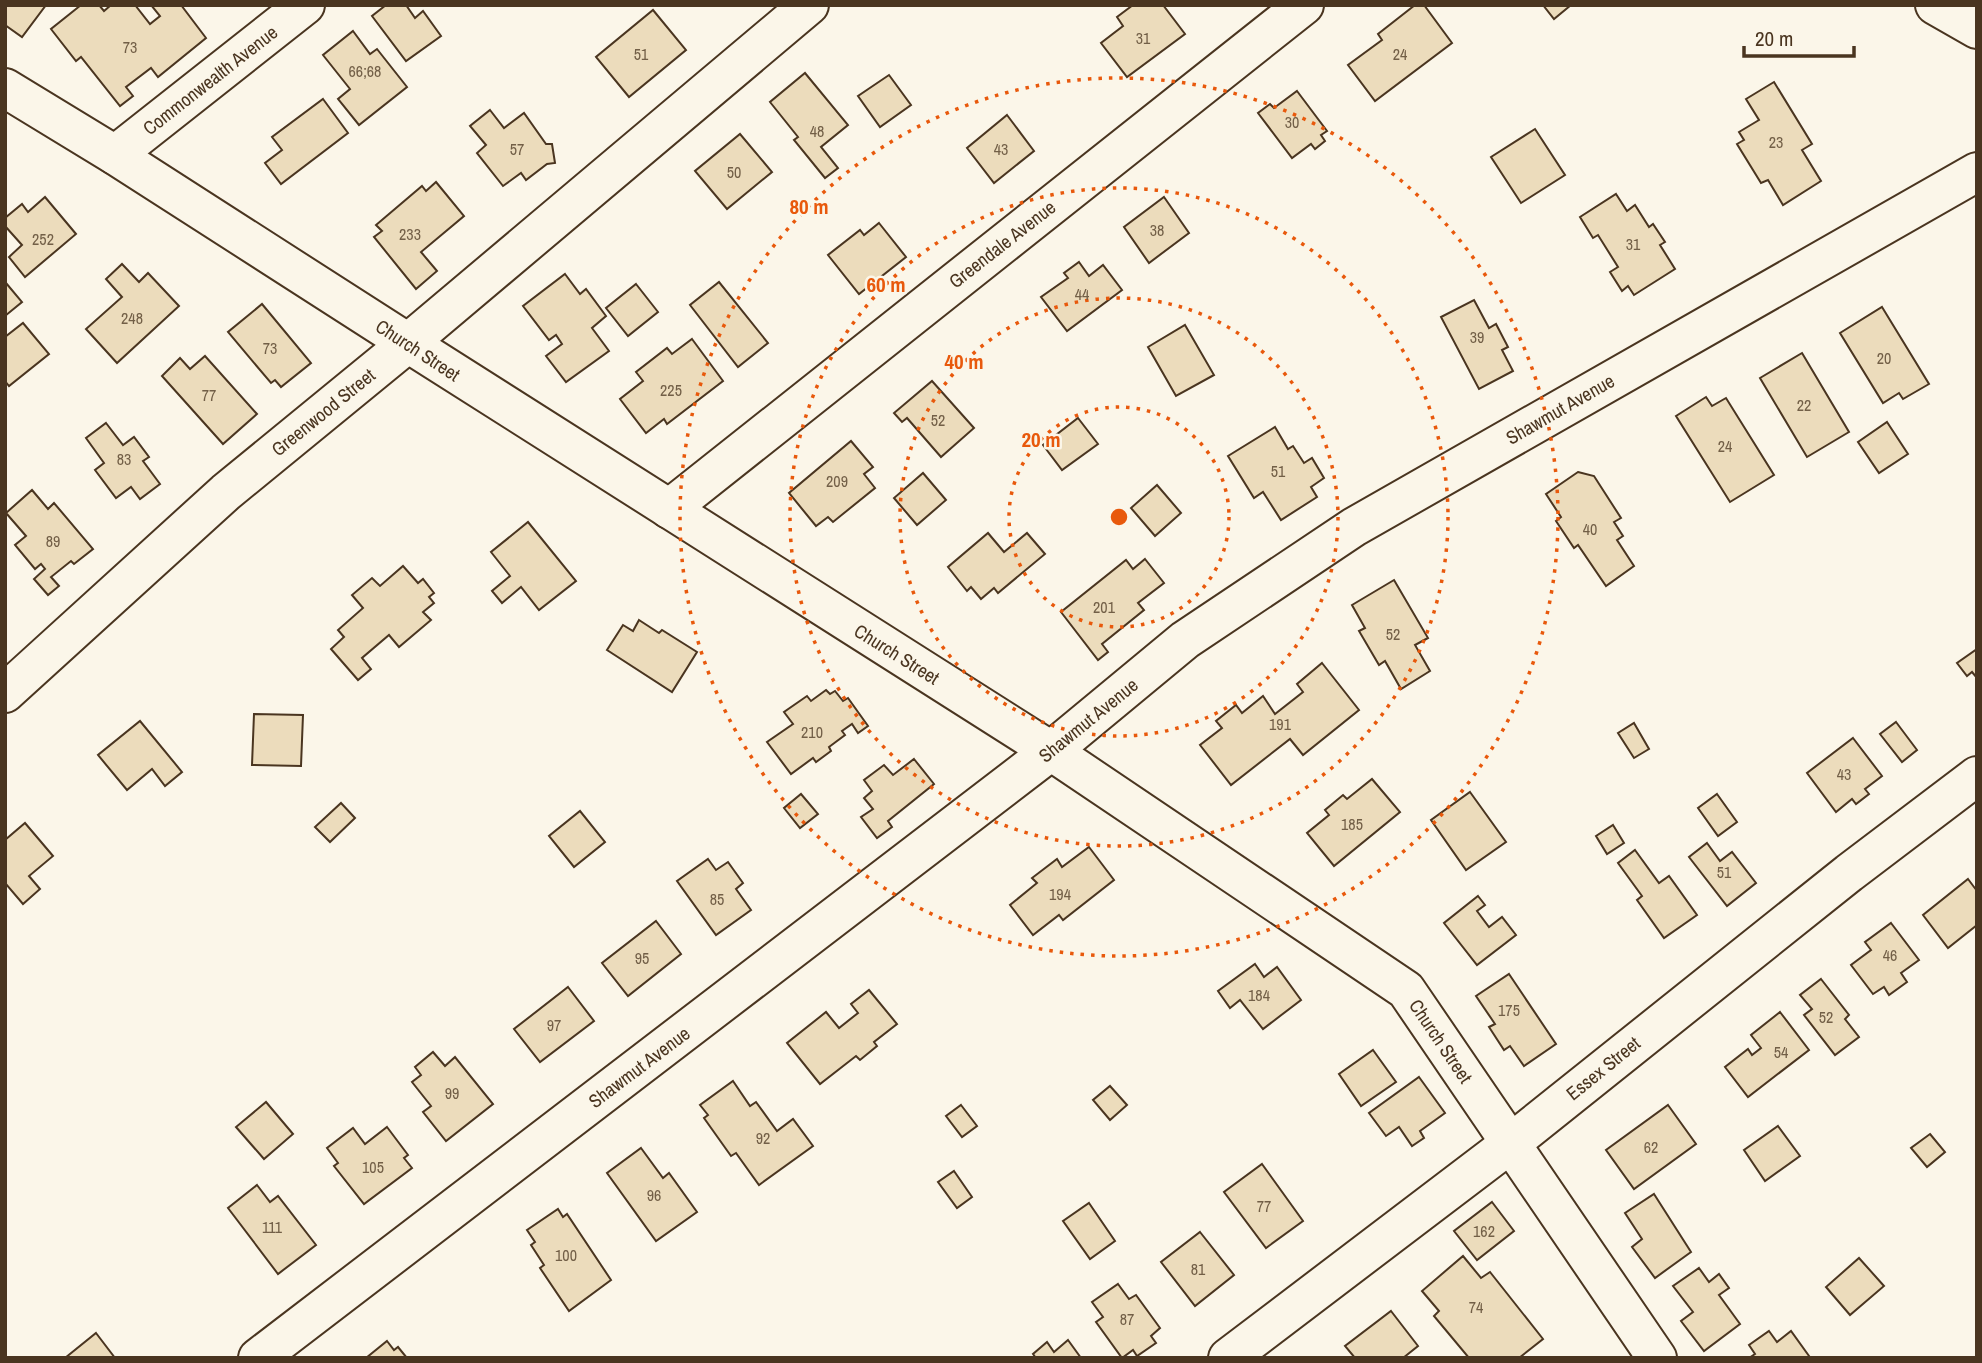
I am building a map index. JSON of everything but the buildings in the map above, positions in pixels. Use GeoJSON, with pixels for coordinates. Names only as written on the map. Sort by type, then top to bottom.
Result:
{"type":"FeatureCollection","features":[{"type":"Feature","properties":{"kind":"street","name":"Commonwealth Avenue"},"geometry":{"type":"LineString","coordinates":[[115,155],[304,5]]}},
{"type":"Feature","properties":{"kind":"street","name":"Greenwood Street"},"geometry":{"type":"LineString","coordinates":[[8,684],[226,492],[408,343],[809,5]]}},
{"type":"Feature","properties":{"kind":"street","name":"Greendale Avenue"},"geometry":{"type":"LineString","coordinates":[[669,509],[1304,5]]}},
{"type":"Feature","properties":{"kind":"street"},"geometry":{"type":"LineString","coordinates":[[1935,5],[1977,29]]}},
{"type":"Feature","properties":{"kind":"street","name":"Church Street"},"geometry":{"type":"LineString","coordinates":[[5,88],[115,155],[1051,751],[1406,990],[1657,1358]]}},
{"type":"Feature","properties":{"kind":"street","name":"Shawmut Avenue"},"geometry":{"type":"LineString","coordinates":[[258,1358],[1051,751],[1185,640],[1354,527],[1977,172]]}},
{"type":"Feature","properties":{"kind":"street","name":"Essex Street"},"geometry":{"type":"LineString","coordinates":[[1228,1358],[1510,1143],[1838,881],[1977,776]]}}]}
